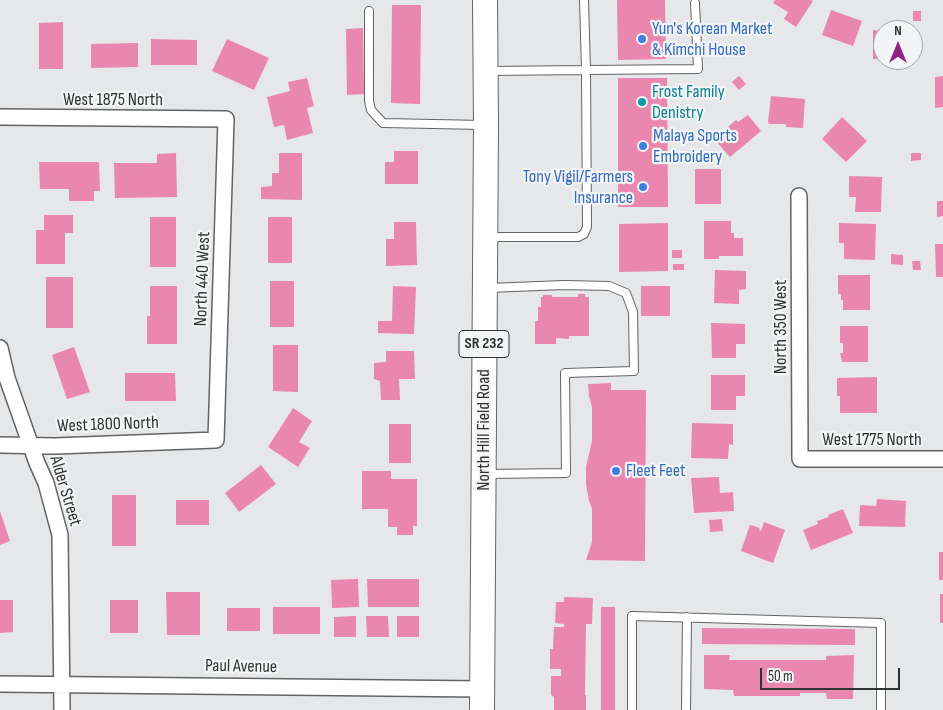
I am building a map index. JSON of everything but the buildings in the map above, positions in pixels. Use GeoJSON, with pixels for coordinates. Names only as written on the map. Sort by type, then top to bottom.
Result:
{"type":"FeatureCollection","features":[{"type":"Feature","properties":{"kind":"main road","name":"North Hill Field Road"},"geometry":{"type":"LineString","coordinates":[[482,699],[486,125],[484,71],[485,0]]}},
{"type":"Feature","properties":{"kind":"street","name":"West 1875 North"},"geometry":{"type":"LineString","coordinates":[[0,117],[226,119]]}},
{"type":"Feature","properties":{"kind":"street","name":"North 440 West"},"geometry":{"type":"LineString","coordinates":[[216,440],[226,119]]}},
{"type":"Feature","properties":{"kind":"street","name":"North 350 West"},"geometry":{"type":"LineString","coordinates":[[799,196],[800,459]]}},
{"type":"Feature","properties":{"kind":"street","name":"Alder Street"},"geometry":{"type":"LineString","coordinates":[[0,348],[7,378],[46,483],[60,536],[62,710]]}},
{"type":"Feature","properties":{"kind":"street","name":"West 1800 North"},"geometry":{"type":"LineString","coordinates":[[0,445],[216,440]]}},
{"type":"Feature","properties":{"kind":"street","name":"West 1775 North"},"geometry":{"type":"LineString","coordinates":[[800,459],[943,459]]}},
{"type":"Feature","properties":{"kind":"street","name":"Paul Avenue"},"geometry":{"type":"LineString","coordinates":[[0,684],[62,683],[482,699]]}},
{"type":"Feature","properties":{"kind":"lane"},"geometry":{"type":"LineString","coordinates":[[485,237],[578,237],[584,234],[587,227],[584,0]]}},
{"type":"Feature","properties":{"kind":"lane"},"geometry":{"type":"LineString","coordinates":[[484,71],[698,70],[695,3]]}},
{"type":"Feature","properties":{"kind":"lane"},"geometry":{"type":"LineString","coordinates":[[369,11],[369,101],[371,110],[382,123],[486,125]]}},
{"type":"Feature","properties":{"kind":"lane"},"geometry":{"type":"LineString","coordinates":[[484,288],[564,285],[609,286],[626,293],[633,312],[634,371],[566,373],[566,474],[484,474]]}},
{"type":"Feature","properties":{"kind":"lane"},"geometry":{"type":"LineString","coordinates":[[632,710],[632,616],[881,623],[881,710]]}},
{"type":"Feature","properties":{"kind":"lane"},"geometry":{"type":"LineString","coordinates":[[686,710],[687,617]]}},
{"type":"Feature","properties":{"kind":"place","name":"Yun's Korean Market & Kimchi House"},"geometry":{"type":"Point","coordinates":[642,39]}},
{"type":"Feature","properties":{"kind":"place","name":"Frost Family Denistry"},"geometry":{"type":"Point","coordinates":[642,102]}},
{"type":"Feature","properties":{"kind":"place","name":"Malaya Sports Embroidery"},"geometry":{"type":"Point","coordinates":[643,146]}},
{"type":"Feature","properties":{"kind":"place","name":"Tony Vigil/Farmers Insurance"},"geometry":{"type":"Point","coordinates":[643,187]}},
{"type":"Feature","properties":{"kind":"place","name":"Fleet Feet"},"geometry":{"type":"Point","coordinates":[616,471]}}]}
